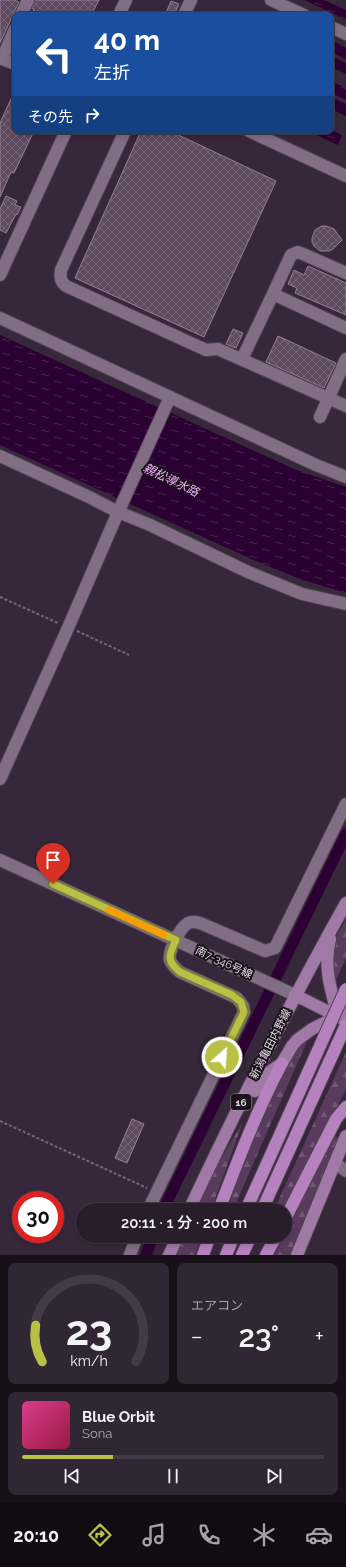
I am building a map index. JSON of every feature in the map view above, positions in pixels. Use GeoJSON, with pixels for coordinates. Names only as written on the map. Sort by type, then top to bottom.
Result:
{"type":"FeatureCollection","features":[{"type":"Feature","properties":{"kind":"highway"},"geometry":{"type":"LineString","coordinates":[[249,1203],[346,989]]}},
{"type":"Feature","properties":{"kind":"highway"},"geometry":{"type":"LineString","coordinates":[[265,1203],[338,1043],[344,1019]]}},
{"type":"Feature","properties":{"kind":"highway"},"geometry":{"type":"LineString","coordinates":[[222,1203],[266,1093],[282,1063]]}},
{"type":"Feature","properties":{"kind":"highway"},"geometry":{"type":"LineString","coordinates":[[292,1205],[336,1119],[346,1107]]}},
{"type":"Feature","properties":{"kind":"highway"},"geometry":{"type":"LineString","coordinates":[[203,1255],[207,1243]]}},
{"type":"Feature","properties":{"kind":"highway"},"geometry":{"type":"LineString","coordinates":[[226,1255],[231,1243]]}},
{"type":"Feature","properties":{"kind":"highway"},"geometry":{"type":"LineString","coordinates":[[242,1255],[248,1243]]}},
{"type":"Feature","properties":{"kind":"highway"},"geometry":{"type":"LineString","coordinates":[[266,1255],[272,1243]]}},
{"type":"Feature","properties":{"kind":"main road","name":"新潟亀田内野線"},"geometry":{"type":"LineString","coordinates":[[192,1203],[295,995],[346,903]]}},
{"type":"Feature","properties":{"kind":"main road"},"geometry":{"type":"LineString","coordinates":[[333,927],[327,959],[328,979],[344,1019]]}},
{"type":"Feature","properties":{"kind":"main road"},"geometry":{"type":"LineString","coordinates":[[295,995],[344,1019]]}},
{"type":"Feature","properties":{"kind":"main road"},"geometry":{"type":"LineString","coordinates":[[209,1168],[264,1076],[282,1063],[297,1040],[312,1029],[344,1019]]}},
{"type":"Feature","properties":{"kind":"main road"},"geometry":{"type":"LineString","coordinates":[[297,1255],[346,1136]]}},
{"type":"Feature","properties":{"kind":"main road"},"geometry":{"type":"LineString","coordinates":[[169,1255],[175,1243]]}},
{"type":"Feature","properties":{"kind":"street"},"geometry":{"type":"LineString","coordinates":[[22,12],[28,0]]}},
{"type":"Feature","properties":{"kind":"street"},"geometry":{"type":"LineString","coordinates":[[120,12],[126,0]]}},
{"type":"Feature","properties":{"kind":"street"},"geometry":{"type":"LineString","coordinates":[[185,12],[191,0]]}},
{"type":"Feature","properties":{"kind":"street"},"geometry":{"type":"LineString","coordinates":[[271,0],[297,12]]}},
{"type":"Feature","properties":{"kind":"street"},"geometry":{"type":"LineString","coordinates":[[334,28],[346,34]]}},
{"type":"Feature","properties":{"kind":"street"},"geometry":{"type":"LineString","coordinates":[[12,35],[1,58],[12,63]]}},
{"type":"Feature","properties":{"kind":"street"},"geometry":{"type":"LineString","coordinates":[[0,275],[65,134]]}},
{"type":"Feature","properties":{"kind":"street"},"geometry":{"type":"LineString","coordinates":[[124,134],[61,270],[60,277],[62,283],[206,350],[218,349],[346,406]]}},
{"type":"Feature","properties":{"kind":"street"},"geometry":{"type":"LineString","coordinates":[[255,134],[346,176]]}},
{"type":"Feature","properties":{"kind":"street"},"geometry":{"type":"LineString","coordinates":[[242,359],[291,255],[294,253],[303,254],[346,273]]}},
{"type":"Feature","properties":{"kind":"street"},"geometry":{"type":"LineString","coordinates":[[273,294],[346,328]]}},
{"type":"Feature","properties":{"kind":"street"},"geometry":{"type":"LineString","coordinates":[[0,318],[169,401],[346,477]]}},
{"type":"Feature","properties":{"kind":"street"},"geometry":{"type":"LineString","coordinates":[[320,417],[346,359]]}},
{"type":"Feature","properties":{"kind":"street"},"geometry":{"type":"LineString","coordinates":[[0,779],[169,401]]}},
{"type":"Feature","properties":{"kind":"street"},"geometry":{"type":"LineString","coordinates":[[0,456],[120,510],[248,572],[302,594],[346,604]]}},
{"type":"Feature","properties":{"kind":"street"},"geometry":{"type":"LineString","coordinates":[[151,1203],[244,1012],[243,1006],[237,998],[180,972],[174,967],[170,961],[170,954],[176,940],[182,928],[187,923],[192,921],[265,951],[275,948],[346,804]]}},
{"type":"Feature","properties":{"kind":"street","name":"南7-346号線"},"geometry":{"type":"LineString","coordinates":[[0,860],[295,995]]}},
{"type":"Feature","properties":{"kind":"street"},"geometry":{"type":"LineString","coordinates":[[335,1163],[346,1170]]}},
{"type":"Feature","properties":{"kind":"street"},"geometry":{"type":"LineString","coordinates":[[130,1255],[134,1243]]}},
{"type":"Feature","properties":{"kind":"path"},"geometry":{"type":"LineString","coordinates":[[0,597],[128,655]]}},
{"type":"Feature","properties":{"kind":"path"},"geometry":{"type":"LineString","coordinates":[[0,1121],[156,1192]]}},
{"type":"Feature","properties":{"kind":"green space"},"geometry":{"type":"Polygon","coordinates":[[[346,919],[346,958],[335,982],[332,970],[335,939],[346,919]]]}},
{"type":"Feature","properties":{"kind":"green space"},"geometry":{"type":"Polygon","coordinates":[[[311,1032],[236,1203],[227,1203],[248,1144],[286,1061],[311,1032]]]}},
{"type":"Feature","properties":{"kind":"green space"},"geometry":{"type":"Polygon","coordinates":[[[346,1052],[346,1090],[286,1203],[277,1203],[346,1052]]]}},
{"type":"Feature","properties":{"kind":"green space"},"geometry":{"type":"Polygon","coordinates":[[[243,1122],[214,1203],[198,1203],[218,1163],[243,1122]]]}},
{"type":"Feature","properties":{"kind":"green space"},"geometry":{"type":"Polygon","coordinates":[[[335,1136],[338,1138],[291,1255],[274,1255],[280,1243],[292,1243],[292,1219],[335,1136]]]}},
{"type":"Feature","properties":{"kind":"green space"},"geometry":{"type":"Polygon","coordinates":[[[179,1243],[199,1243],[195,1255],[174,1255],[179,1243]]]}},
{"type":"Feature","properties":{"kind":"water"},"geometry":{"type":"Polygon","coordinates":[[[305,0],[324,0],[346,10],[346,20],[334,14],[334,12],[330,12],[305,0]]]}},
{"type":"Feature","properties":{"kind":"water"},"geometry":{"type":"Polygon","coordinates":[[[334,41],[346,47],[346,59],[334,53],[334,41]]]}},
{"type":"Feature","properties":{"kind":"water"},"geometry":{"type":"Polygon","coordinates":[[[334,57],[346,63],[346,74],[334,68],[334,57]]]}},
{"type":"Feature","properties":{"kind":"water"},"geometry":{"type":"Polygon","coordinates":[[[334,82],[346,88],[346,100],[334,94],[334,82]]]}},
{"type":"Feature","properties":{"kind":"water"},"geometry":{"type":"Polygon","coordinates":[[[334,98],[346,104],[346,116],[334,110],[334,98]]]}},
{"type":"Feature","properties":{"kind":"water"},"geometry":{"type":"Polygon","coordinates":[[[334,131],[342,135],[338,145],[314,134],[334,134],[334,131]]]}},
{"type":"Feature","properties":{"kind":"water","name":"親松導水路"},"geometry":{"type":"Polygon","coordinates":[[[0,335],[294,469],[346,487],[346,593],[303,580],[265,565],[0,445],[0,335]]]}},
{"type":"Feature","properties":{"kind":"building"},"geometry":{"type":"Polygon","coordinates":[[[0,0],[14,0],[19,2],[14,12],[12,12],[12,17],[0,43],[0,0]]]}},
{"type":"Feature","properties":{"kind":"building"},"geometry":{"type":"Polygon","coordinates":[[[35,0],[99,0],[93,12],[32,12],[34,9],[32,8],[35,0]]]}},
{"type":"Feature","properties":{"kind":"building"},"geometry":{"type":"Polygon","coordinates":[[[171,1],[179,4],[175,12],[166,12],[171,1]]]}},
{"type":"Feature","properties":{"kind":"building"},"geometry":{"type":"Polygon","coordinates":[[[12,97],[12,134],[33,134],[14,173],[11,172],[0,197],[0,123],[12,97]]]}},
{"type":"Feature","properties":{"kind":"building"},"geometry":{"type":"Polygon","coordinates":[[[140,134],[176,134],[276,181],[204,337],[75,278],[140,134]]]}},
{"type":"Feature","properties":{"kind":"building"},"geometry":{"type":"Polygon","coordinates":[[[6,196],[17,201],[15,205],[21,207],[6,233],[0,230],[0,209],[6,196]]]}},
{"type":"Feature","properties":{"kind":"building"},"geometry":{"type":"Polygon","coordinates":[[[322,226],[334,229],[342,240],[329,251],[320,251],[312,242],[315,230],[322,226]]]}},
{"type":"Feature","properties":{"kind":"building"},"geometry":{"type":"Polygon","coordinates":[[[308,266],[346,283],[346,315],[295,293],[297,288],[288,284],[294,270],[304,275],[308,266]]]}},
{"type":"Feature","properties":{"kind":"building"},"geometry":{"type":"Polygon","coordinates":[[[233,329],[243,333],[236,348],[226,344],[233,329]]]}},
{"type":"Feature","properties":{"kind":"building"},"geometry":{"type":"Polygon","coordinates":[[[278,336],[336,363],[324,388],[266,362],[278,336]]]}},
{"type":"Feature","properties":{"kind":"building"},"geometry":{"type":"Polygon","coordinates":[[[132,1119],[144,1124],[127,1163],[115,1158],[132,1119]]]}},
{"type":"Feature","properties":{"kind":"waterway"},"geometry":{"type":"LineString","coordinates":[[166,1203],[346,834]]}},
{"type":"Feature","properties":{"kind":"waterway"},"geometry":{"type":"LineString","coordinates":[[146,1255],[150,1243]]}},
{"type":"Feature","properties":{"kind":"slow traffic"},"geometry":{"type":"LineString","coordinates":[[109,910],[164,935]]}},
{"type":"Feature","properties":{"kind":"route"},"geometry":{"type":"LineString","coordinates":[[53,884],[176,940],[170,954],[170,961],[174,967],[180,972],[232,995],[241,1002],[244,1012],[222,1057]]}}]}
